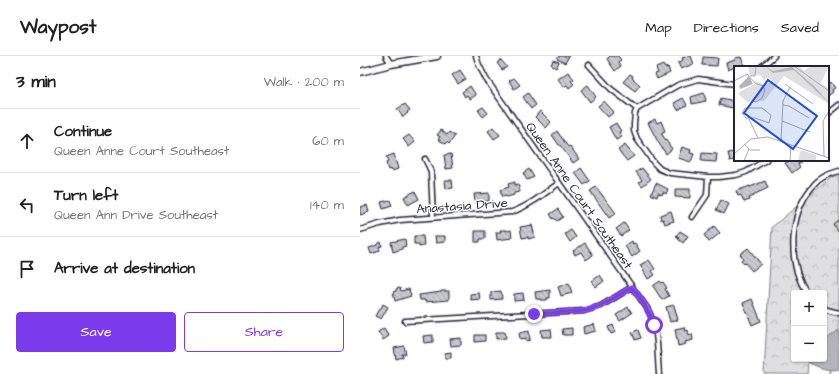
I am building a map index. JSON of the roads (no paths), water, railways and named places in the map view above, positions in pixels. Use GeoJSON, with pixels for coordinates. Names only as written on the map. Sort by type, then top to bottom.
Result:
{"type":"FeatureCollection","features":[{"type":"Feature","properties":{"kind":"street"},"geometry":{"type":"LineString","coordinates":[[386,56],[391,64]]}},
{"type":"Feature","properties":{"kind":"street"},"geometry":{"type":"LineString","coordinates":[[360,72],[391,64],[437,56]]}},
{"type":"Feature","properties":{"kind":"street","name":"Queen Anne Court Southeast"},"geometry":{"type":"LineString","coordinates":[[476,56],[486,79],[647,308],[657,334],[659,374]]}},
{"type":"Feature","properties":{"kind":"street"},"geometry":{"type":"LineString","coordinates":[[762,66],[774,56]]}},
{"type":"Feature","properties":{"kind":"street"},"geometry":{"type":"LineString","coordinates":[[589,65],[611,89],[637,109]]}},
{"type":"Feature","properties":{"kind":"street"},"geometry":{"type":"LineString","coordinates":[[734,84],[698,79],[678,85],[637,109],[635,113],[634,131],[637,139],[654,163],[660,169],[670,173],[708,177],[736,175],[746,172],[764,161]]}},
{"type":"Feature","properties":{"kind":"street"},"geometry":{"type":"LineString","coordinates":[[829,113],[839,106]]}},
{"type":"Feature","properties":{"kind":"street"},"geometry":{"type":"LineString","coordinates":[[425,159],[431,172],[434,217]]}},
{"type":"Feature","properties":{"kind":"street"},"geometry":{"type":"LineString","coordinates":[[805,290],[801,284],[794,260],[794,226],[804,198],[813,185],[824,176],[839,171]]}},
{"type":"Feature","properties":{"kind":"street"},"geometry":{"type":"LineString","coordinates":[[692,217],[707,196],[708,177]]}},
{"type":"Feature","properties":{"kind":"street","name":"Anastasia Drive"},"geometry":{"type":"LineString","coordinates":[[360,230],[400,220],[512,212],[528,205],[559,183]]}},
{"type":"Feature","properties":{"kind":"street"},"geometry":{"type":"LineString","coordinates":[[405,321],[584,311],[601,306],[632,287]]}},
{"type":"Feature","properties":{"kind":"street"},"geometry":{"type":"LineString","coordinates":[[827,310],[839,313]]}},
{"type":"Feature","properties":{"kind":"waterway"},"geometry":{"type":"LineString","coordinates":[[829,374],[830,370]]}}]}
